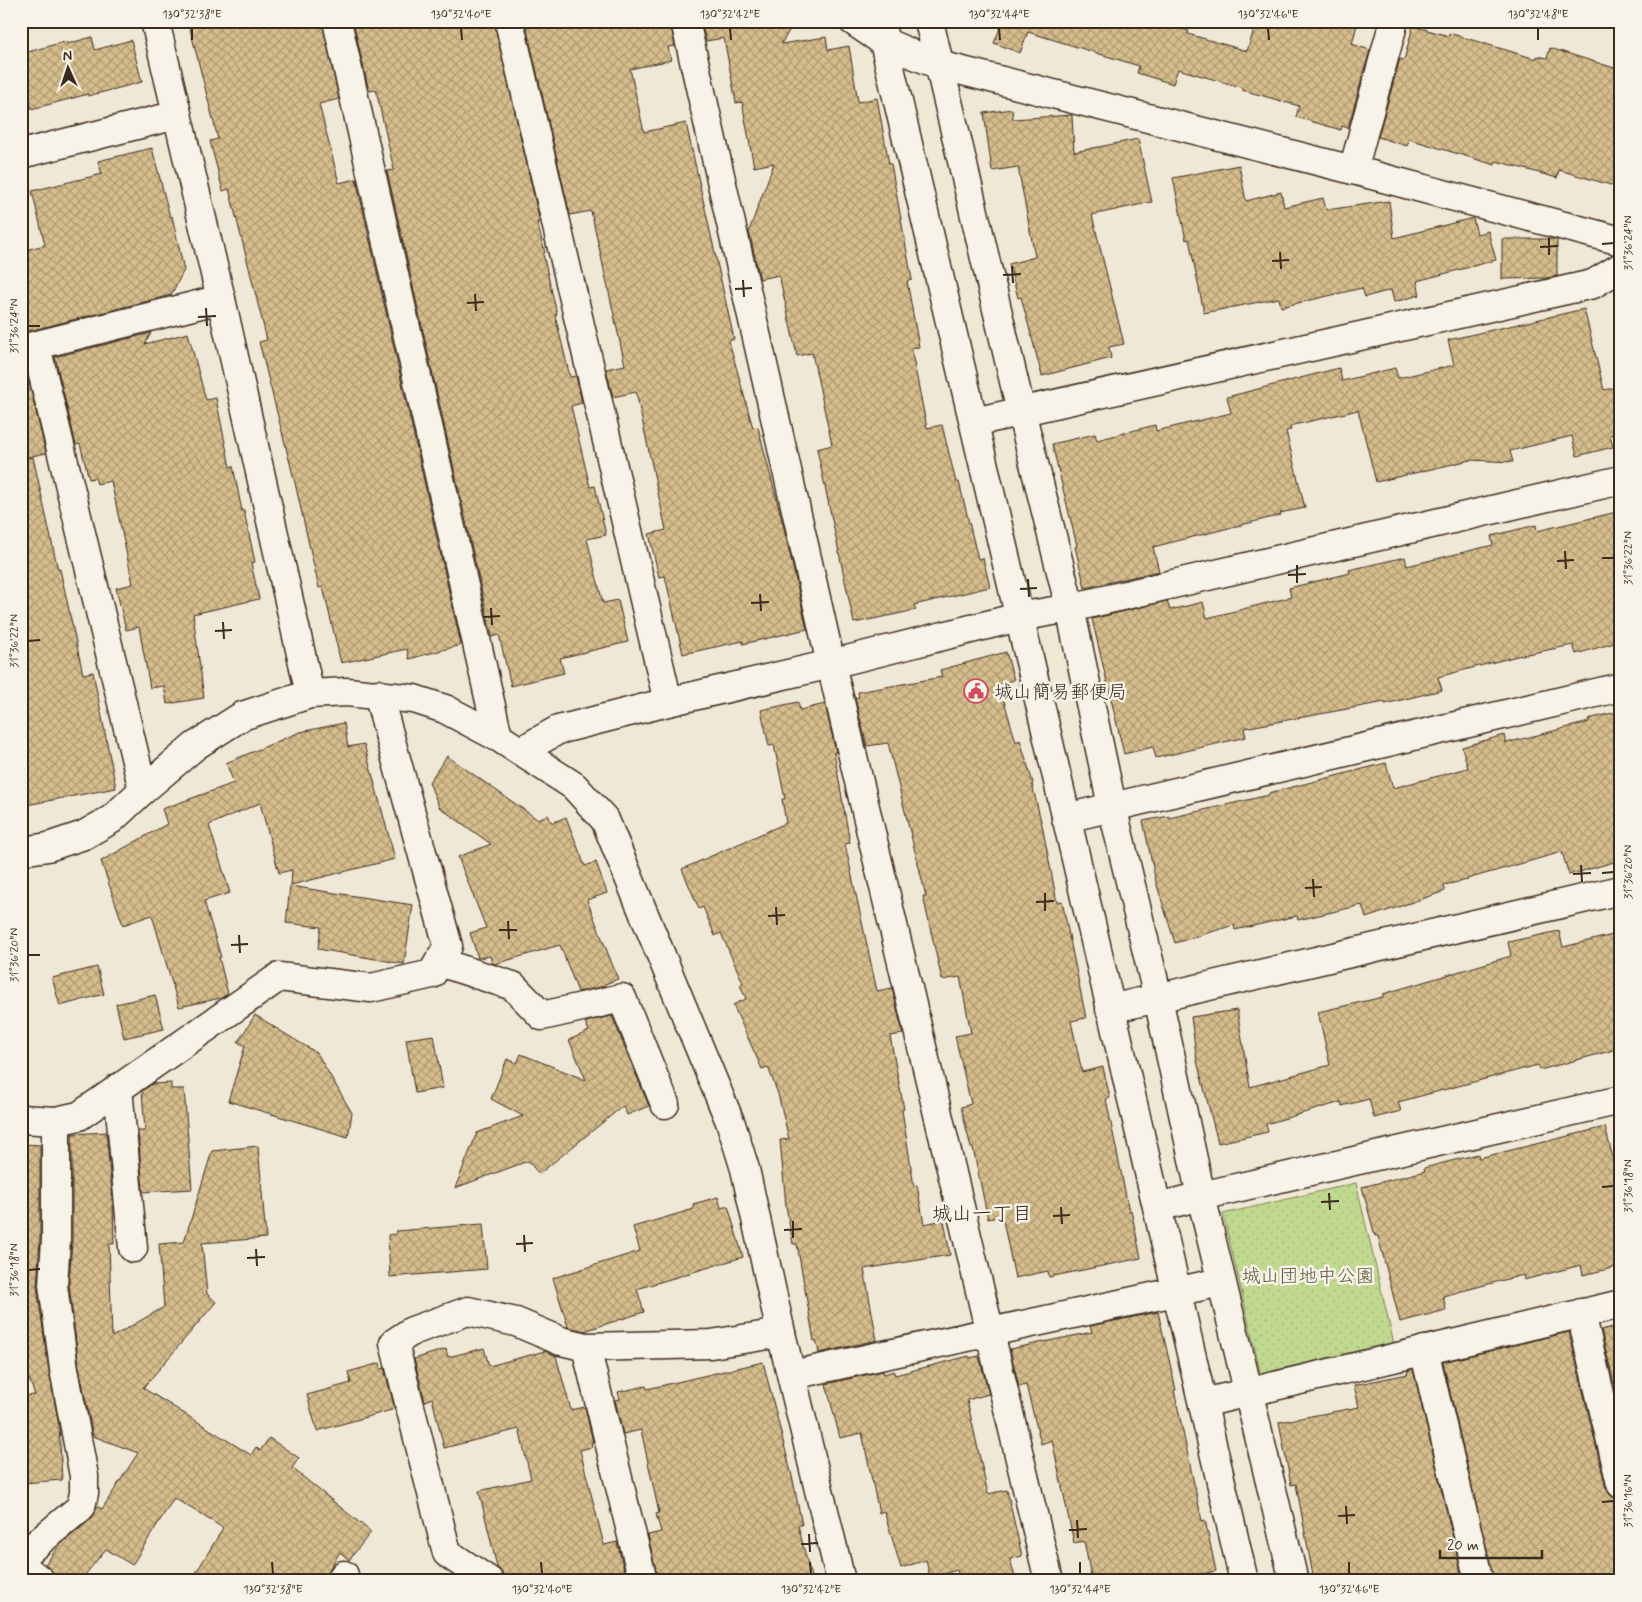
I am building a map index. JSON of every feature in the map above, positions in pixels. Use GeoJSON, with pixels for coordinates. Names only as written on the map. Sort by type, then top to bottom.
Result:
{"type":"FeatureCollection","features":[{"type":"Feature","properties":{"kind":"street"},"geometry":{"type":"LineString","coordinates":[[155,21],[221,299],[310,694]]}},
{"type":"Feature","properties":{"kind":"street"},"geometry":{"type":"LineString","coordinates":[[337,21],[498,737]]}},
{"type":"Feature","properties":{"kind":"street"},"geometry":{"type":"LineString","coordinates":[[509,21],[668,702]]}},
{"type":"Feature","properties":{"kind":"street"},"geometry":{"type":"LineString","coordinates":[[685,21],[831,664],[1049,1581]]}},
{"type":"Feature","properties":{"kind":"street"},"geometry":{"type":"LineString","coordinates":[[853,21],[883,32],[939,65],[1353,170],[1621,241]]}},
{"type":"Feature","properties":{"kind":"street"},"geometry":{"type":"LineString","coordinates":[[929,21],[1021,412],[1070,608],[1112,806],[1158,998],[1201,1196],[1294,1581]]}},
{"type":"Feature","properties":{"kind":"street"},"geometry":{"type":"LineString","coordinates":[[1353,170],[1394,21]]}},
{"type":"Feature","properties":{"kind":"street"},"geometry":{"type":"LineString","coordinates":[[883,32],[1110,1009],[1178,1291],[1244,1581]]}},
{"type":"Feature","properties":{"kind":"street"},"geometry":{"type":"LineString","coordinates":[[21,154],[177,115]]}},
{"type":"Feature","properties":{"kind":"street"},"geometry":{"type":"LineString","coordinates":[[974,422],[1593,284],[1621,267]]}},
{"type":"Feature","properties":{"kind":"street"},"geometry":{"type":"LineString","coordinates":[[143,790],[28,348],[221,299]]}},
{"type":"Feature","properties":{"kind":"street"},"geometry":{"type":"LineString","coordinates":[[521,751],[558,730],[668,702],[1019,617],[1070,608],[1621,480]]}},
{"type":"Feature","properties":{"kind":"street"},"geometry":{"type":"LineString","coordinates":[[1066,818],[1621,687]]}},
{"type":"Feature","properties":{"kind":"street"},"geometry":{"type":"LineString","coordinates":[[21,851],[48,847],[84,835],[112,819],[195,746],[242,716],[310,694],[347,692],[378,694],[414,699],[445,709],[498,737],[574,786],[605,820],[731,1124],[745,1169],[781,1333],[841,1581]]}},
{"type":"Feature","properties":{"kind":"street"},"geometry":{"type":"LineString","coordinates":[[21,1119],[56,1121],[79,1116],[279,977],[372,988],[432,974],[448,946],[378,694]]}},
{"type":"Feature","properties":{"kind":"street"},"geometry":{"type":"LineString","coordinates":[[1110,1009],[1621,890]]}},
{"type":"Feature","properties":{"kind":"street"},"geometry":{"type":"LineString","coordinates":[[439,962],[513,986],[542,1016],[622,998],[665,1104]]}},
{"type":"Feature","properties":{"kind":"street"},"geometry":{"type":"LineString","coordinates":[[118,1088],[133,1248]]}},
{"type":"Feature","properties":{"kind":"street"},"geometry":{"type":"LineString","coordinates":[[1158,1207],[1621,1100]]}},
{"type":"Feature","properties":{"kind":"street"},"geometry":{"type":"LineString","coordinates":[[21,1557],[81,1508],[84,1493],[84,1476],[64,1369],[53,1285],[56,1240],[56,1121]]}},
{"type":"Feature","properties":{"kind":"street"},"geometry":{"type":"LineString","coordinates":[[792,1374],[1221,1282]]}},
{"type":"Feature","properties":{"kind":"street"},"geometry":{"type":"LineString","coordinates":[[1203,1403],[1621,1304]]}},
{"type":"Feature","properties":{"kind":"street"},"geometry":{"type":"LineString","coordinates":[[489,1581],[447,1553],[394,1343],[412,1331],[468,1310],[516,1322],[562,1341],[586,1347],[711,1344],[781,1333]]}},
{"type":"Feature","properties":{"kind":"street"},"geometry":{"type":"LineString","coordinates":[[1581,1313],[1621,1484]]}},
{"type":"Feature","properties":{"kind":"street"},"geometry":{"type":"LineString","coordinates":[[586,1347],[644,1581]]}},
{"type":"Feature","properties":{"kind":"street"},"geometry":{"type":"LineString","coordinates":[[1424,1350],[1479,1581]]}},
{"type":"Feature","properties":{"kind":"street"},"geometry":{"type":"LineString","coordinates":[[21,1565],[42,1581]]}},
{"type":"Feature","properties":{"kind":"green space","name":"城山団地中公園"},"geometry":{"type":"Polygon","coordinates":[[[1356,1183],[1394,1344],[1261,1375],[1223,1214],[1356,1183]]]}},
{"type":"Feature","properties":{"kind":"building"},"geometry":{"type":"Polygon","coordinates":[[[188,21],[322,21],[339,99],[319,104],[339,183],[356,179],[461,645],[409,659],[407,649],[341,663],[323,587],[319,588],[295,483],[259,342],[267,340],[246,256],[229,189],[223,191],[210,141],[218,139],[188,21]]]}},
{"type":"Feature","properties":{"kind":"building"},"geometry":{"type":"Polygon","coordinates":[[[353,21],[494,21],[540,222],[537,222],[557,314],[555,315],[570,377],[576,376],[582,403],[571,406],[590,487],[595,486],[606,535],[587,539],[603,603],[618,600],[628,642],[560,658],[564,673],[511,686],[499,635],[492,637],[387,171],[394,170],[376,90],[369,91],[353,21]]]}},
{"type":"Feature","properties":{"kind":"building"},"geometry":{"type":"Polygon","coordinates":[[[525,21],[670,21],[675,46],[668,47],[671,60],[630,69],[644,132],[686,123],[734,339],[729,341],[753,428],[758,427],[807,629],[743,644],[743,641],[683,654],[665,576],[659,577],[649,534],[666,530],[636,392],[613,397],[606,369],[625,365],[591,211],[570,215],[525,21]]]}},
{"type":"Feature","properties":{"kind":"building"},"geometry":{"type":"Polygon","coordinates":[[[701,21],[795,21],[781,44],[826,37],[828,50],[849,46],[858,102],[877,98],[912,280],[907,281],[919,347],[911,348],[927,428],[942,425],[956,482],[959,482],[978,559],[983,558],[990,587],[914,605],[916,610],[854,623],[817,449],[832,445],[812,353],[797,356],[779,275],[760,279],[749,231],[774,163],[754,167],[742,102],[736,103],[724,38],[706,41],[701,21]]]}},
{"type":"Feature","properties":{"kind":"building"},"geometry":{"type":"Polygon","coordinates":[[[1003,21],[1153,21],[1189,31],[1188,34],[1247,51],[1257,21],[1358,21],[1352,44],[1370,50],[1348,128],[1342,126],[1341,130],[1296,117],[1299,106],[1242,90],[1243,88],[1178,69],[1173,84],[1137,73],[1139,66],[1028,32],[1020,53],[994,43],[1003,21]]]}},
{"type":"Feature","properties":{"kind":"building"},"geometry":{"type":"Polygon","coordinates":[[[1413,26],[1449,36],[1449,33],[1536,59],[1537,56],[1547,58],[1550,48],[1621,70],[1621,188],[1559,170],[1557,178],[1496,161],[1495,165],[1409,139],[1407,146],[1378,137],[1400,59],[1404,60],[1413,26]]]}},
{"type":"Feature","properties":{"kind":"building"},"geometry":{"type":"Polygon","coordinates":[[[92,37],[95,50],[131,40],[142,82],[32,109],[21,69],[21,54],[67,41],[67,44],[92,37]]]}},
{"type":"Feature","properties":{"kind":"building"},"geometry":{"type":"Polygon","coordinates":[[[1012,109],[1013,119],[1072,115],[1074,152],[1138,139],[1152,202],[1092,215],[1124,344],[1109,347],[1111,358],[1042,376],[1021,297],[1018,298],[1009,264],[1035,257],[1018,167],[992,171],[984,113],[1012,109]]]}},
{"type":"Feature","properties":{"kind":"building"},"geometry":{"type":"Polygon","coordinates":[[[152,148],[170,217],[172,216],[184,270],[171,295],[29,331],[21,299],[21,251],[45,245],[32,191],[102,174],[98,161],[152,148]]]}},
{"type":"Feature","properties":{"kind":"building"},"geometry":{"type":"Polygon","coordinates":[[[1239,165],[1246,201],[1281,192],[1284,207],[1323,198],[1326,210],[1389,201],[1394,238],[1473,218],[1477,234],[1488,231],[1496,260],[1417,281],[1420,295],[1394,302],[1391,290],[1365,297],[1362,288],[1281,307],[1279,298],[1204,313],[1189,239],[1186,240],[1173,178],[1239,165]]]}},
{"type":"Feature","properties":{"kind":"building"},"geometry":{"type":"Polygon","coordinates":[[[1502,239],[1557,240],[1557,276],[1502,279],[1502,239]]]}},
{"type":"Feature","properties":{"kind":"building"},"geometry":{"type":"Polygon","coordinates":[[[1584,309],[1604,390],[1621,386],[1621,432],[1610,435],[1613,447],[1577,456],[1572,436],[1510,451],[1513,462],[1470,460],[1376,482],[1358,410],[1290,426],[1291,430],[1286,431],[1305,508],[1153,547],[1159,571],[1085,588],[1075,547],[1077,546],[1052,444],[1095,434],[1097,440],[1155,425],[1156,431],[1231,413],[1227,397],[1339,368],[1342,381],[1395,368],[1398,378],[1454,365],[1448,340],[1584,309]]]}},
{"type":"Feature","properties":{"kind":"building"},"geometry":{"type":"Polygon","coordinates":[[[151,333],[145,344],[188,333],[206,400],[216,398],[230,467],[233,466],[255,562],[251,563],[259,599],[193,614],[204,698],[167,704],[164,686],[150,688],[139,627],[126,630],[116,588],[133,584],[111,481],[97,484],[95,478],[89,479],[80,444],[76,445],[55,357],[151,333]]]}},
{"type":"Feature","properties":{"kind":"building"},"geometry":{"type":"Polygon","coordinates":[[[27,374],[46,453],[23,458],[33,457],[83,674],[93,672],[116,788],[21,806],[21,375],[27,374]]]}},
{"type":"Feature","properties":{"kind":"building"},"geometry":{"type":"Polygon","coordinates":[[[1621,511],[1621,641],[1576,654],[1573,645],[1517,656],[1438,677],[1442,690],[1385,704],[1385,702],[1244,728],[1246,737],[1156,758],[1153,747],[1124,754],[1092,619],[1167,601],[1170,610],[1203,602],[1207,618],[1291,597],[1289,588],[1350,573],[1349,570],[1405,557],[1407,566],[1493,545],[1491,536],[1536,525],[1537,531],[1621,511]]]}},
{"type":"Feature","properties":{"kind":"building"},"geometry":{"type":"Polygon","coordinates":[[[1006,652],[1014,680],[999,684],[1016,742],[1020,740],[1033,783],[1057,902],[1062,901],[1086,1018],[1071,1021],[1082,1072],[1103,1067],[1110,1098],[1106,1099],[1129,1211],[1131,1210],[1141,1258],[1049,1277],[1048,1271],[1015,1278],[1002,1216],[988,1219],[973,1148],[971,1148],[961,1107],[971,1104],[955,1036],[971,1033],[960,977],[942,980],[923,896],[926,896],[888,743],[867,746],[855,698],[859,697],[858,692],[942,677],[940,670],[1006,652]]]}},
{"type":"Feature","properties":{"kind":"building"},"geometry":{"type":"Polygon","coordinates":[[[798,702],[800,710],[825,704],[836,752],[834,752],[850,843],[845,844],[877,991],[892,988],[903,1034],[890,1036],[904,1109],[902,1110],[914,1186],[917,1185],[924,1224],[944,1220],[950,1255],[864,1269],[877,1340],[819,1353],[816,1340],[814,1341],[797,1244],[793,1244],[786,1206],[780,1140],[789,1139],[778,1094],[768,1067],[762,1069],[733,1005],[746,999],[740,985],[743,983],[721,933],[715,936],[703,907],[699,909],[682,869],[786,823],[782,799],[785,799],[774,745],[769,746],[761,710],[798,702]]]}},
{"type":"Feature","properties":{"kind":"building"},"geometry":{"type":"Polygon","coordinates":[[[1621,711],[1621,860],[1569,875],[1562,852],[1468,880],[1444,885],[1445,891],[1366,918],[1362,905],[1298,920],[1297,916],[1235,930],[1234,925],[1175,943],[1156,882],[1143,821],[1169,816],[1169,818],[1269,795],[1269,793],[1386,763],[1393,788],[1468,768],[1462,747],[1504,735],[1506,743],[1589,722],[1588,719],[1621,711]]]}},
{"type":"Feature","properties":{"kind":"building"},"geometry":{"type":"Polygon","coordinates":[[[344,723],[348,747],[364,744],[395,859],[291,885],[292,870],[279,873],[260,803],[209,825],[230,893],[204,901],[221,957],[219,957],[228,994],[221,998],[179,1007],[152,915],[123,925],[101,861],[167,824],[162,809],[234,783],[226,763],[300,732],[344,723]]]}},
{"type":"Feature","properties":{"kind":"building"},"geometry":{"type":"Polygon","coordinates":[[[447,756],[537,819],[548,815],[552,823],[566,817],[585,866],[596,862],[607,893],[587,900],[618,979],[605,984],[605,986],[578,992],[560,945],[495,964],[492,963],[490,956],[478,958],[470,933],[486,928],[458,857],[491,844],[439,807],[429,782],[447,756]]]}},
{"type":"Feature","properties":{"kind":"building"},"geometry":{"type":"Polygon","coordinates":[[[290,886],[413,905],[404,964],[318,949],[321,927],[286,923],[290,886]]]}},
{"type":"Feature","properties":{"kind":"building"},"geometry":{"type":"Polygon","coordinates":[[[1559,931],[1563,947],[1621,933],[1621,1048],[1540,1070],[1538,1065],[1398,1102],[1401,1111],[1374,1118],[1369,1099],[1342,1106],[1341,1102],[1266,1124],[1268,1132],[1218,1143],[1197,1061],[1191,1017],[1237,1010],[1250,1087],[1330,1065],[1318,1012],[1383,997],[1383,994],[1511,956],[1508,942],[1559,931]]]}},
{"type":"Feature","properties":{"kind":"building"},"geometry":{"type":"Polygon","coordinates":[[[97,967],[104,994],[60,1006],[52,978],[97,967]]]}},
{"type":"Feature","properties":{"kind":"building"},"geometry":{"type":"Polygon","coordinates":[[[155,995],[164,1029],[124,1038],[116,1004],[155,995]]]}},
{"type":"Feature","properties":{"kind":"building"},"geometry":{"type":"Polygon","coordinates":[[[255,1015],[273,1026],[274,1029],[274,1027],[317,1053],[352,1113],[348,1137],[228,1101],[245,1046],[238,1042],[255,1015]]]}},
{"type":"Feature","properties":{"kind":"building"},"geometry":{"type":"Polygon","coordinates":[[[612,1016],[649,1106],[627,1115],[623,1106],[539,1174],[528,1161],[455,1188],[477,1133],[523,1116],[491,1099],[507,1059],[517,1063],[521,1054],[586,1080],[569,1040],[589,1031],[585,1022],[612,1016]]]}},
{"type":"Feature","properties":{"kind":"building"},"geometry":{"type":"Polygon","coordinates":[[[434,1035],[443,1088],[415,1093],[406,1039],[434,1035]]]}},
{"type":"Feature","properties":{"kind":"building"},"geometry":{"type":"Polygon","coordinates":[[[171,1083],[171,1089],[184,1089],[192,1189],[143,1192],[138,1131],[145,1131],[142,1091],[152,1084],[171,1083]]]}},
{"type":"Feature","properties":{"kind":"building"},"geometry":{"type":"Polygon","coordinates":[[[1605,1127],[1621,1189],[1621,1266],[1583,1275],[1581,1265],[1524,1280],[1523,1275],[1443,1296],[1446,1310],[1400,1322],[1378,1236],[1375,1236],[1362,1187],[1425,1171],[1424,1168],[1478,1154],[1479,1158],[1605,1127]]]}},
{"type":"Feature","properties":{"kind":"building"},"geometry":{"type":"Polygon","coordinates":[[[106,1132],[113,1204],[114,1244],[109,1244],[112,1337],[164,1307],[159,1244],[184,1242],[212,1151],[258,1146],[266,1238],[202,1243],[207,1294],[216,1302],[143,1388],[251,1455],[256,1447],[260,1451],[269,1438],[299,1458],[292,1468],[371,1532],[349,1560],[340,1552],[322,1581],[191,1581],[223,1528],[174,1498],[132,1565],[106,1549],[80,1581],[60,1581],[45,1564],[61,1544],[91,1519],[97,1506],[102,1509],[138,1453],[93,1436],[79,1367],[69,1284],[72,1240],[72,1134],[106,1132]]]}},
{"type":"Feature","properties":{"kind":"building"},"geometry":{"type":"Polygon","coordinates":[[[21,1144],[40,1145],[40,1239],[37,1287],[59,1426],[62,1480],[23,1483],[23,1468],[21,1468],[21,1396],[35,1395],[21,1357],[21,1144]]]}},
{"type":"Feature","properties":{"kind":"building"},"geometry":{"type":"Polygon","coordinates":[[[718,1197],[721,1208],[728,1206],[743,1257],[637,1289],[644,1312],[584,1331],[568,1327],[553,1278],[640,1251],[633,1227],[694,1209],[693,1204],[718,1197]]]}},
{"type":"Feature","properties":{"kind":"building"},"geometry":{"type":"Polygon","coordinates":[[[483,1224],[487,1269],[390,1277],[388,1235],[396,1234],[396,1231],[483,1224]]]}},
{"type":"Feature","properties":{"kind":"building"},"geometry":{"type":"Polygon","coordinates":[[[1158,1312],[1176,1390],[1174,1390],[1202,1521],[1205,1520],[1216,1571],[1168,1581],[1092,1581],[1084,1541],[1074,1543],[1052,1440],[1041,1444],[1026,1385],[1019,1387],[1010,1349],[1092,1332],[1090,1326],[1158,1312]]]}},
{"type":"Feature","properties":{"kind":"building"},"geometry":{"type":"Polygon","coordinates":[[[1621,1325],[1621,1382],[1614,1384],[1601,1330],[1621,1325]]]}},
{"type":"Feature","properties":{"kind":"building"},"geometry":{"type":"Polygon","coordinates":[[[1569,1332],[1606,1488],[1610,1495],[1617,1499],[1621,1517],[1621,1581],[1494,1581],[1443,1362],[1569,1332]]]}},
{"type":"Feature","properties":{"kind":"building"},"geometry":{"type":"Polygon","coordinates":[[[484,1348],[489,1366],[545,1351],[556,1356],[571,1410],[585,1407],[593,1442],[591,1442],[592,1447],[580,1450],[604,1545],[617,1542],[627,1581],[504,1581],[503,1574],[497,1567],[479,1491],[531,1479],[519,1429],[444,1448],[432,1398],[425,1401],[414,1359],[446,1349],[448,1357],[484,1348]]]}},
{"type":"Feature","properties":{"kind":"building"},"geometry":{"type":"Polygon","coordinates":[[[969,1356],[970,1358],[979,1356],[989,1394],[967,1400],[988,1494],[1007,1490],[1022,1556],[1010,1559],[1016,1581],[960,1581],[957,1570],[930,1578],[926,1560],[901,1568],[884,1511],[879,1513],[862,1433],[840,1438],[826,1384],[883,1371],[884,1374],[894,1371],[895,1375],[969,1356]]]}},
{"type":"Feature","properties":{"kind":"building"},"geometry":{"type":"Polygon","coordinates":[[[763,1362],[793,1480],[802,1525],[798,1525],[812,1581],[658,1581],[648,1535],[661,1532],[656,1514],[659,1513],[641,1430],[623,1434],[615,1400],[620,1399],[618,1392],[646,1386],[647,1389],[763,1362]]]}},
{"type":"Feature","properties":{"kind":"building"},"geometry":{"type":"Polygon","coordinates":[[[380,1363],[381,1369],[384,1368],[395,1409],[317,1431],[307,1395],[351,1383],[348,1372],[380,1363]]]}},
{"type":"Feature","properties":{"kind":"building"},"geometry":{"type":"Polygon","coordinates":[[[1413,1369],[1463,1581],[1314,1581],[1296,1484],[1291,1485],[1279,1422],[1359,1407],[1354,1385],[1408,1374],[1407,1371],[1413,1369]]]}},
{"type":"Feature","properties":{"kind":"place","name":"城山簡易郵便局"},"geometry":{"type":"Point","coordinates":[976,691]}},
{"type":"Feature","properties":{"kind":"district","name":"城山一丁目"},"geometry":{"type":"Point","coordinates":[982,1213]}}]}
